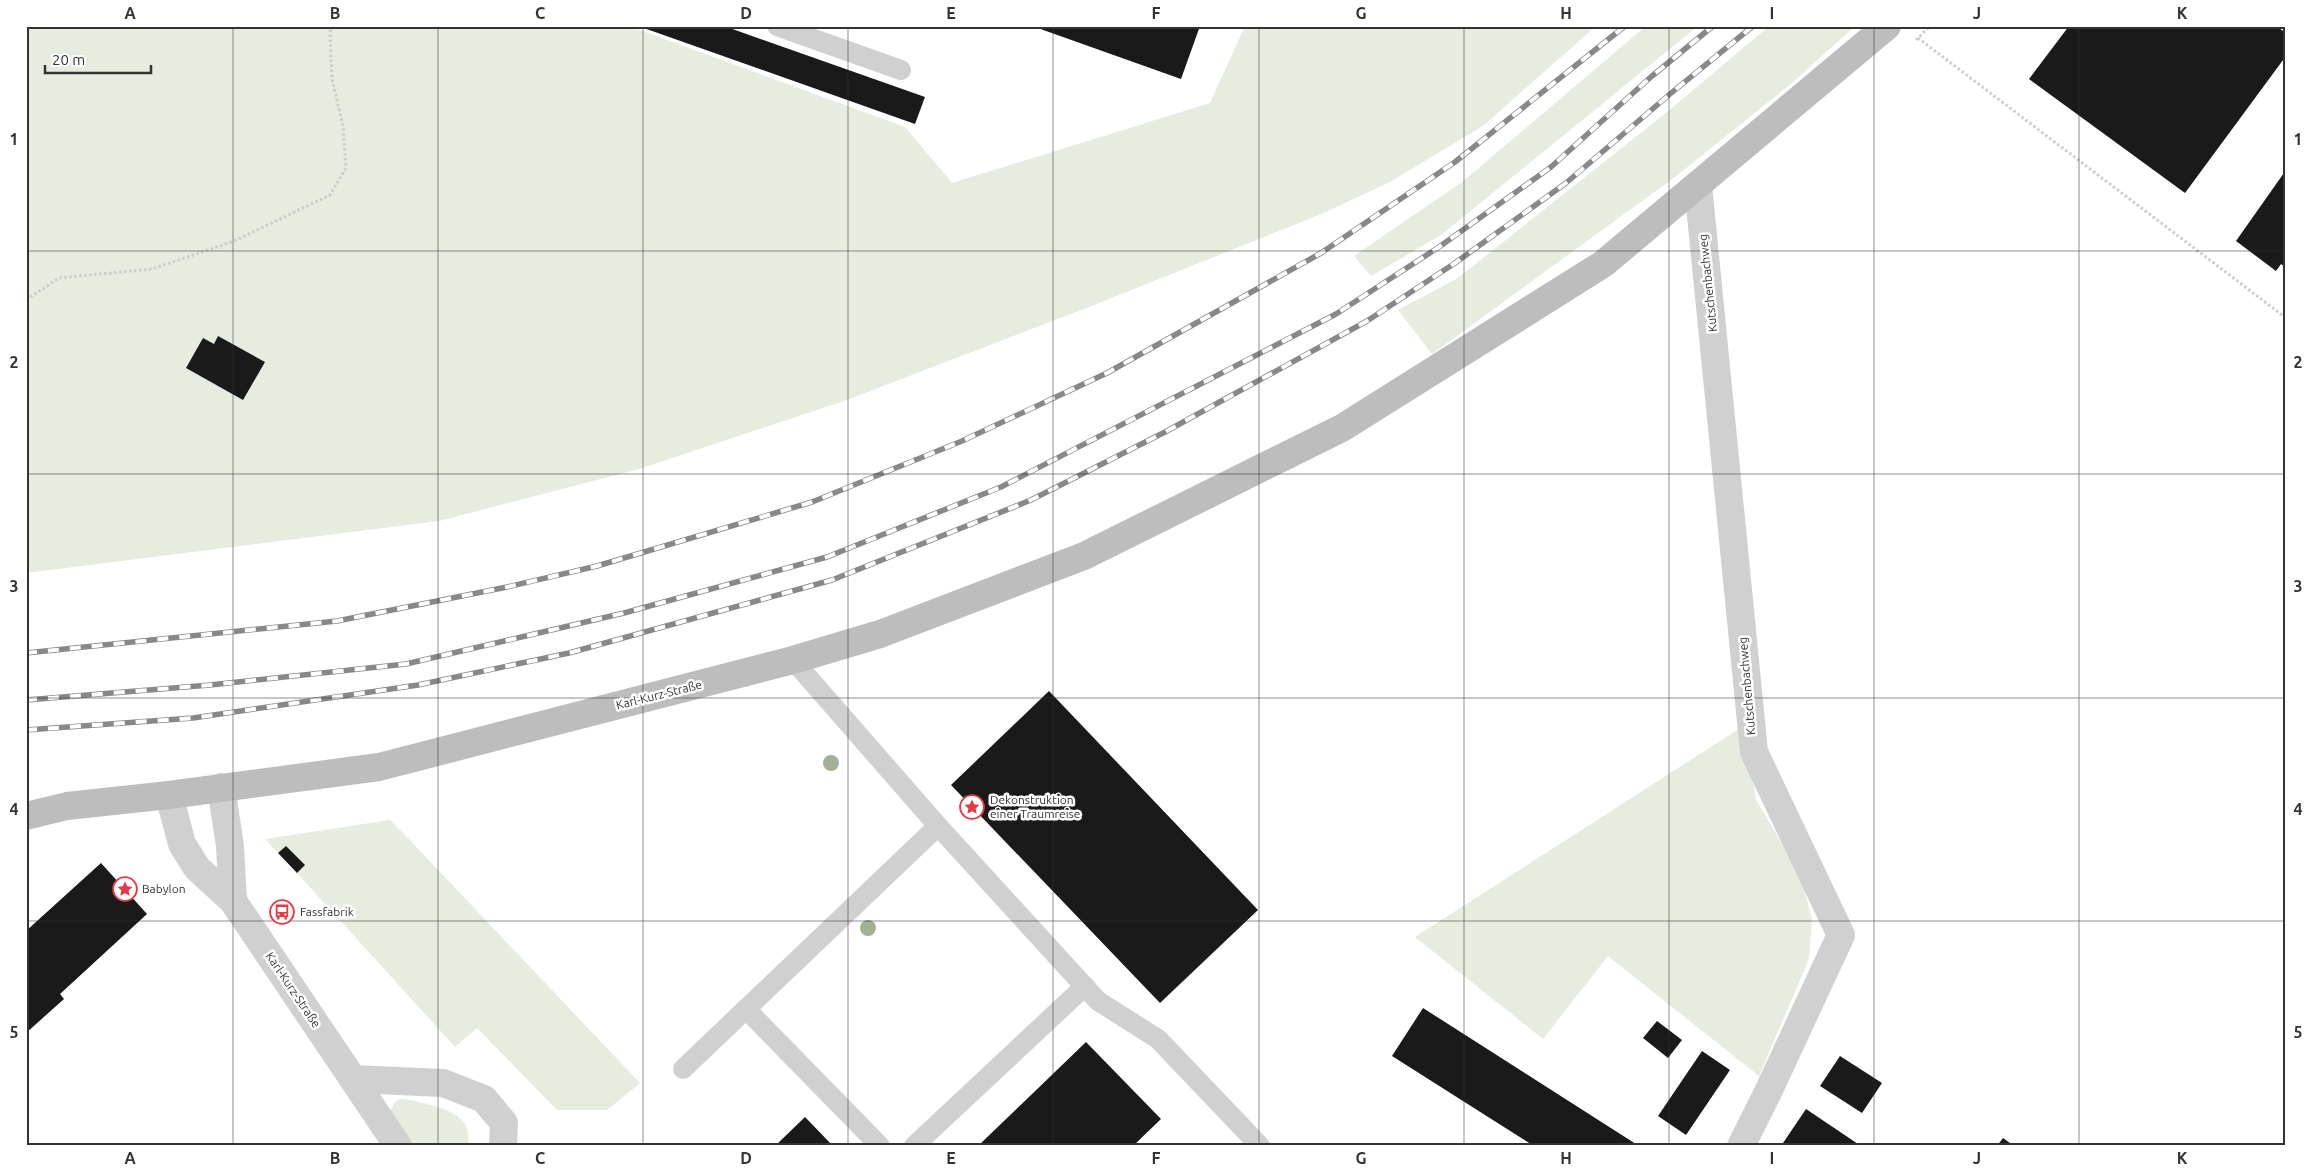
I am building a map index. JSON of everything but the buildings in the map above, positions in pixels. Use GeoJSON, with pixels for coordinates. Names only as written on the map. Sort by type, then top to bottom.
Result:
{"type":"FeatureCollection","features":[{"type":"Feature","properties":{"kind":"main road","name":"Karl-Kurz-Straße"},"geometry":{"type":"LineString","coordinates":[[26,816],[67,806],[169,796],[221,787],[380,767],[793,660],[880,634],[1084,556],[1342,428],[1603,264],[1887,26]]}},
{"type":"Feature","properties":{"kind":"main road","name":"Karl-Kurz-Straße"},"geometry":{"type":"LineString","coordinates":[[26,804],[67,806]]}},
{"type":"Feature","properties":{"kind":"street","name":"Kutschenbachweg"},"geometry":{"type":"LineString","coordinates":[[1698,185],[1754,752],[1842,934],[1741,1146]]}},
{"type":"Feature","properties":{"kind":"street"},"geometry":{"type":"LineString","coordinates":[[221,787],[230,846],[233,900]]}},
{"type":"Feature","properties":{"kind":"street","name":"Karl-Kurz-Straße"},"geometry":{"type":"LineString","coordinates":[[169,796],[182,844],[197,868],[233,900],[398,1146]]}},
{"type":"Feature","properties":{"kind":"street"},"geometry":{"type":"LineString","coordinates":[[354,1079],[443,1083],[484,1099],[504,1123],[503,1146]]}},
{"type":"Feature","properties":{"kind":"lane"},"geometry":{"type":"LineString","coordinates":[[777,26],[901,70]]}},
{"type":"Feature","properties":{"kind":"lane"},"geometry":{"type":"LineString","coordinates":[[793,660],[938,826],[1098,1001],[1158,1039],[1260,1146]]}},
{"type":"Feature","properties":{"kind":"lane"},"geometry":{"type":"LineString","coordinates":[[683,1069],[938,826]]}},
{"type":"Feature","properties":{"kind":"lane"},"geometry":{"type":"LineString","coordinates":[[914,1146],[1085,986]]}},
{"type":"Feature","properties":{"kind":"lane"},"geometry":{"type":"LineString","coordinates":[[746,1009],[880,1146]]}},
{"type":"Feature","properties":{"kind":"path"},"geometry":{"type":"LineString","coordinates":[[26,300],[59,278],[152,269],[234,241],[330,194],[346,168],[343,126],[332,79],[330,32],[332,26]]}},
{"type":"Feature","properties":{"kind":"path"},"geometry":{"type":"LineString","coordinates":[[1930,26],[1918,38],[2286,318]]}},
{"type":"Feature","properties":{"kind":"shaded area"},"geometry":{"type":"Polygon","coordinates":[[[26,26],[629,26],[905,127],[952,183],[1210,103],[1245,26],[1596,26],[1483,126],[1390,182],[1319,215],[1089,307],[844,401],[639,469],[439,521],[26,573],[26,26]]]}},
{"type":"Feature","properties":{"kind":"shaded area"},"geometry":{"type":"Polygon","coordinates":[[[1646,26],[1698,26],[1441,235],[1371,276],[1354,256],[1462,182],[1646,26]]]}},
{"type":"Feature","properties":{"kind":"shaded area"},"geometry":{"type":"Polygon","coordinates":[[[1769,26],[1855,26],[1792,83],[1675,177],[1432,354],[1398,310],[1458,278],[1672,108],[1769,26]]]}},
{"type":"Feature","properties":{"kind":"shaded area"},"geometry":{"type":"Polygon","coordinates":[[[1745,725],[1756,800],[1800,874],[1812,919],[1809,959],[1759,1076],[1608,956],[1543,1039],[1415,937],[1745,725]]]}},
{"type":"Feature","properties":{"kind":"shaded area"},"geometry":{"type":"Polygon","coordinates":[[[390,820],[640,1083],[607,1110],[557,1110],[477,1028],[455,1047],[297,873],[286,846],[278,853],[265,839],[390,820]]]}},
{"type":"Feature","properties":{"kind":"shaded area"},"geometry":{"type":"Polygon","coordinates":[[[400,1099],[435,1106],[458,1116],[467,1128],[469,1136],[468,1146],[409,1146],[390,1112],[394,1103],[400,1099]]]}},
{"type":"Feature","properties":{"kind":"railway"},"geometry":{"type":"LineString","coordinates":[[26,653],[337,621],[507,587],[597,566],[812,502],[962,441],[1107,373],[1321,253],[1455,162],[1625,26]]}},
{"type":"Feature","properties":{"kind":"railway"},"geometry":{"type":"LineString","coordinates":[[26,700],[210,685],[406,664],[624,613],[827,557],[1001,487],[1336,314],[1439,247],[1551,167],[1652,76],[1713,26]]}},
{"type":"Feature","properties":{"kind":"railway"},"geometry":{"type":"LineString","coordinates":[[26,730],[193,718],[418,685],[569,653],[832,580],[1031,500],[1165,432],[1367,321],[1455,263],[1566,183],[1753,26]]}},
{"type":"Feature","properties":{"kind":"place","name":"Dekonstruktion einer Traumreise"},"geometry":{"type":"Point","coordinates":[972,807]}},
{"type":"Feature","properties":{"kind":"place","name":"Babylon"},"geometry":{"type":"Point","coordinates":[125,889]}},
{"type":"Feature","properties":{"kind":"place","name":"Fassfabrik"},"geometry":{"type":"Point","coordinates":[282,912]}}]}
